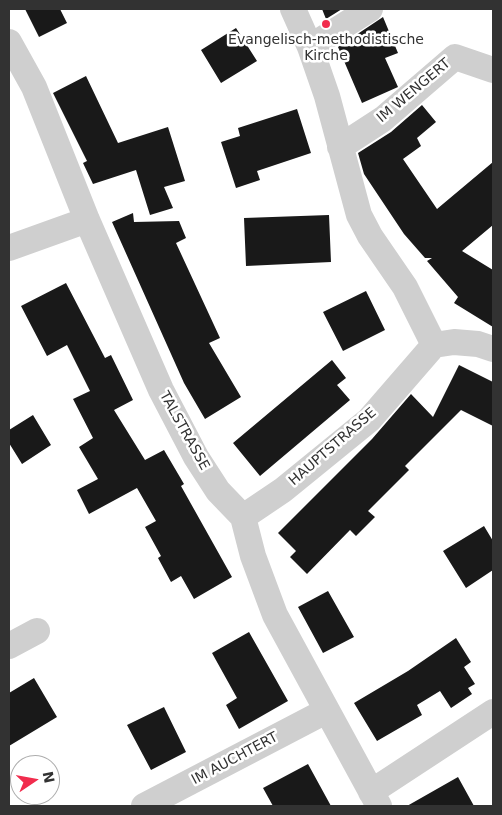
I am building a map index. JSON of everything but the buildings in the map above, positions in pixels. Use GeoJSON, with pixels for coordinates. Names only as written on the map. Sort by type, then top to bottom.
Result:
{"type":"FeatureCollection","features":[{"type":"Feature","properties":{"kind":"street"},"geometry":{"type":"LineString","coordinates":[[293,9],[310,47],[327,96],[359,215],[370,236],[405,286],[434,345],[454,342],[478,344],[493,349]]}},
{"type":"Feature","properties":{"kind":"street"},"geometry":{"type":"LineString","coordinates":[[310,47],[370,9]]}},
{"type":"Feature","properties":{"kind":"street","name":"TALSTRASSE"},"geometry":{"type":"LineString","coordinates":[[9,42],[34,87],[87,220],[161,390],[196,457],[218,491],[243,517],[253,556],[275,615],[375,799]]}},
{"type":"Feature","properties":{"kind":"street","name":"IM WENGERT"},"geometry":{"type":"LineString","coordinates":[[340,147],[383,119],[455,57],[493,70]]}},
{"type":"Feature","properties":{"kind":"street"},"geometry":{"type":"LineString","coordinates":[[9,248],[87,220]]}},
{"type":"Feature","properties":{"kind":"street","name":"HAUPTSTRASSE"},"geometry":{"type":"LineString","coordinates":[[243,517],[283,490],[369,420],[434,345]]}},
{"type":"Feature","properties":{"kind":"street"},"geometry":{"type":"LineString","coordinates":[[9,646],[37,631]]}},
{"type":"Feature","properties":{"kind":"street","name":"IM AUCHTERT"},"geometry":{"type":"LineString","coordinates":[[144,806],[326,711]]}},
{"type":"Feature","properties":{"kind":"street"},"geometry":{"type":"LineString","coordinates":[[375,799],[493,712]]}},
{"type":"Feature","properties":{"kind":"place","name":"Evangelisch-methodistische Kirche"},"geometry":{"type":"Point","coordinates":[326,24]}}]}
